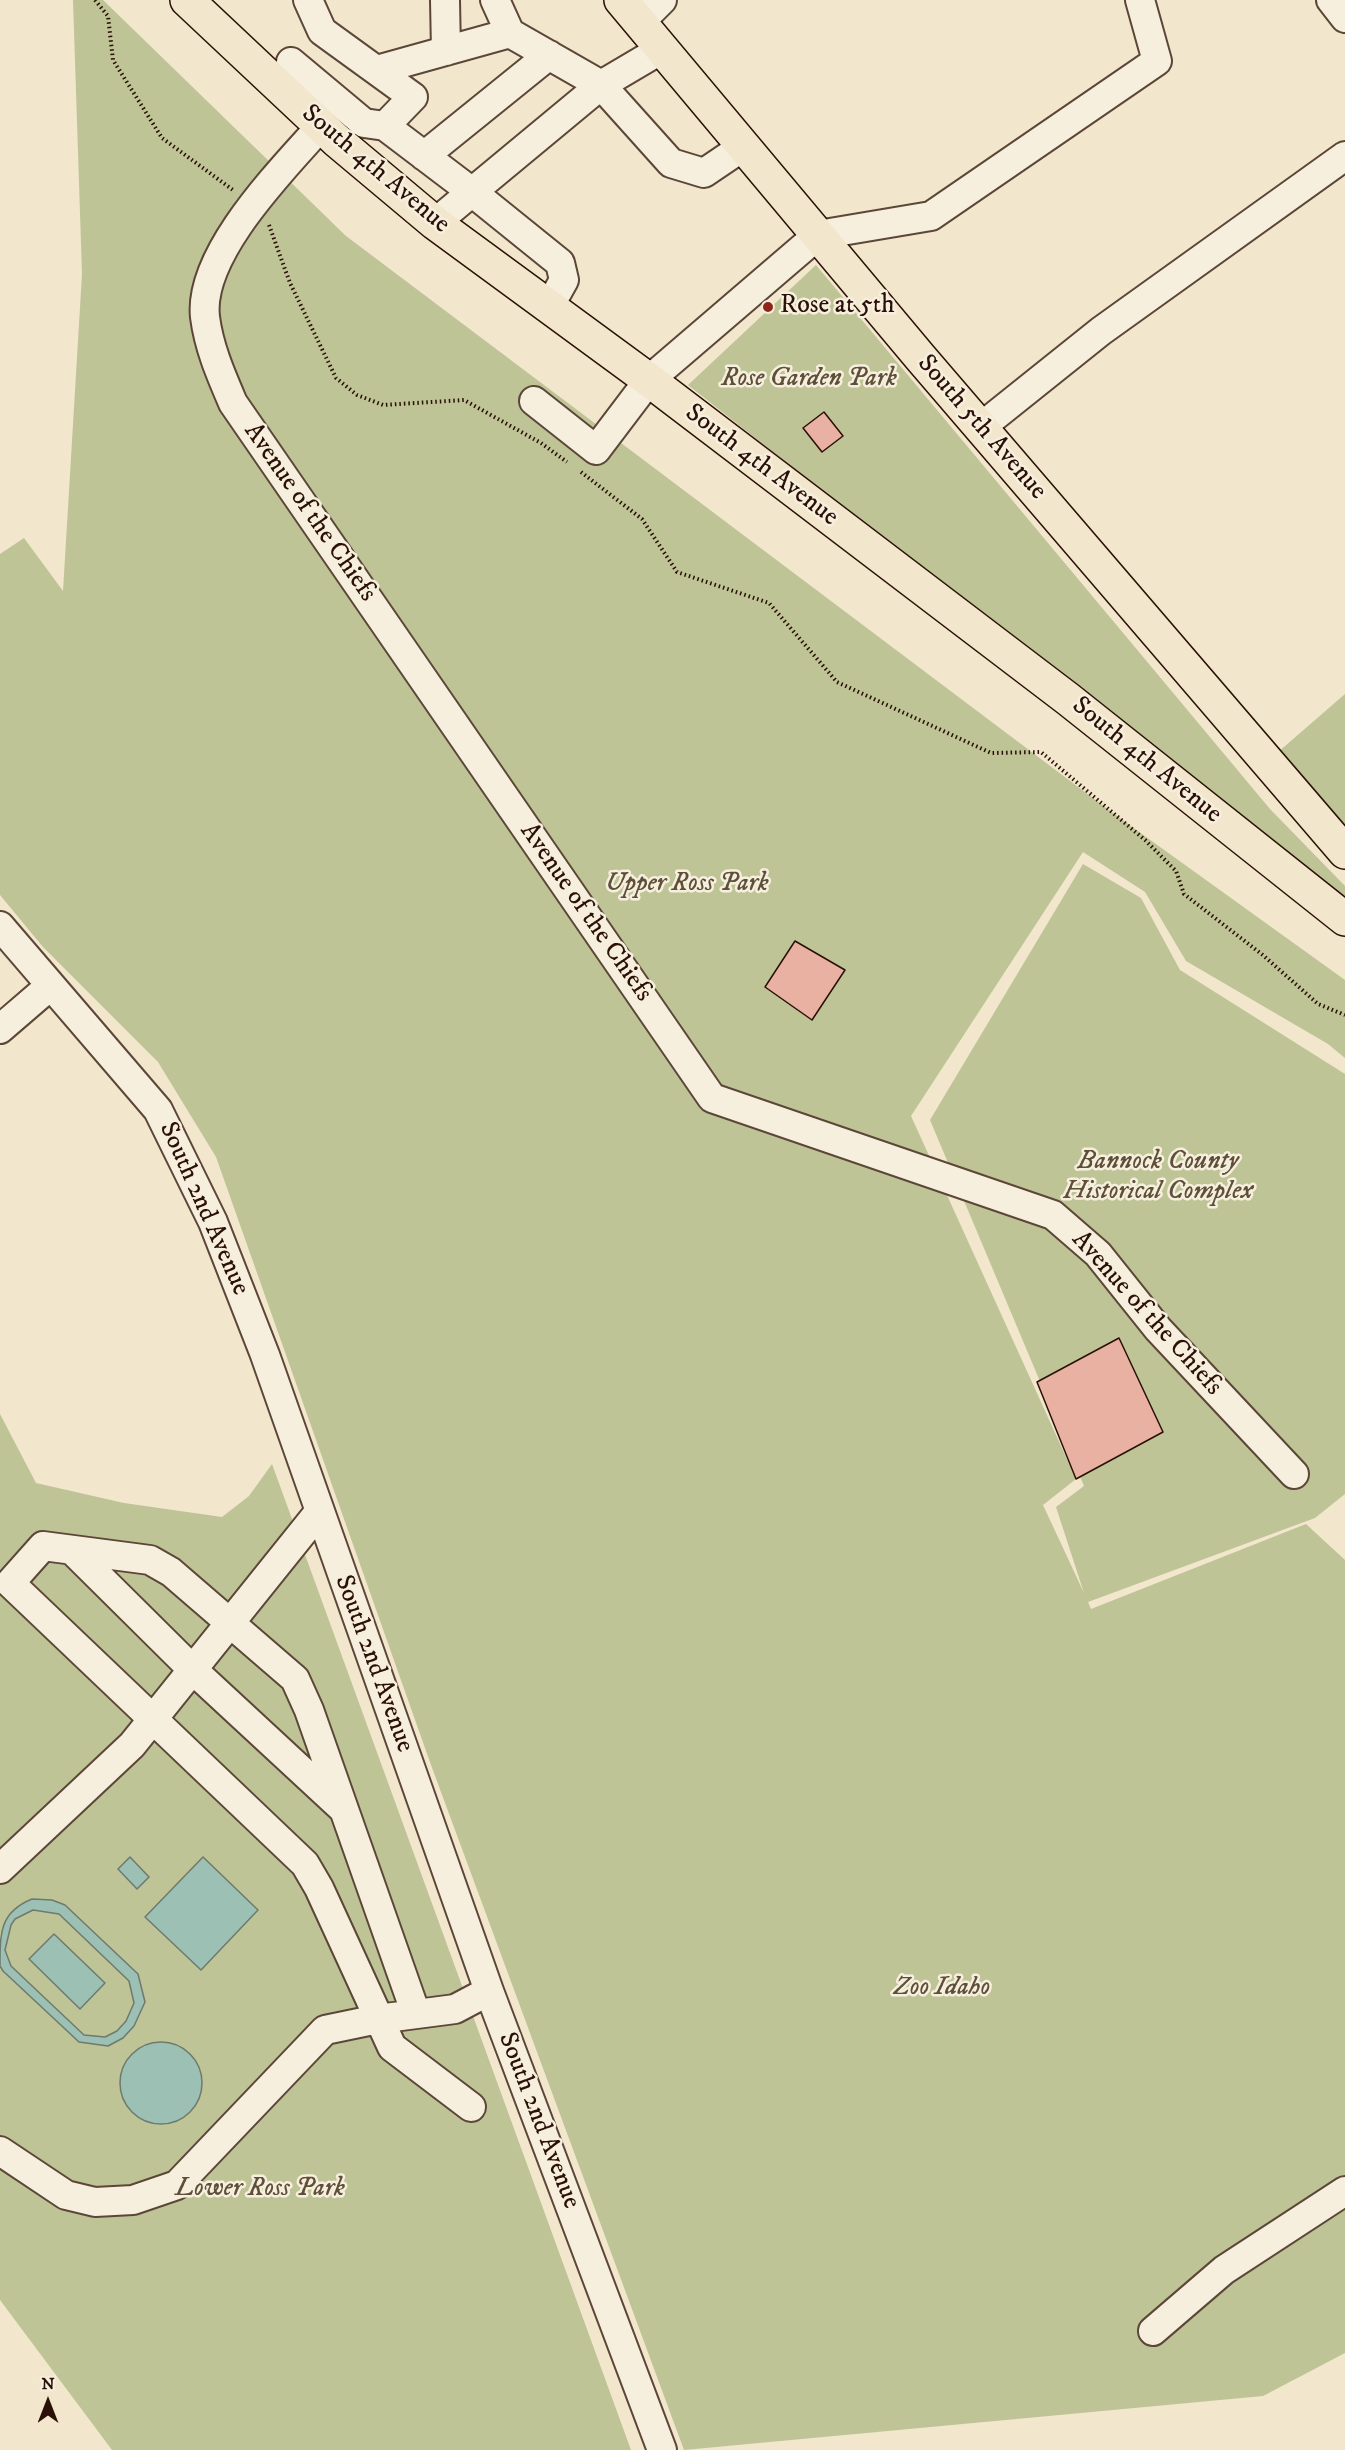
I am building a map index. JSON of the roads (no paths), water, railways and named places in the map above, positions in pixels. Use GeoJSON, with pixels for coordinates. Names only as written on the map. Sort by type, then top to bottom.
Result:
{"type":"FeatureCollection","features":[{"type":"Feature","properties":{"kind":"main road","name":"South 4th Avenue"},"geometry":{"type":"LineString","coordinates":[[187,0],[281,70],[321,126],[435,223],[649,380],[1068,699],[1345,919]]}},
{"type":"Feature","properties":{"kind":"main road","name":"South 5th Avenue"},"geometry":{"type":"LineString","coordinates":[[641,7],[662,49],[981,427],[1345,852]]}},
{"type":"Feature","properties":{"kind":"street"},"geometry":{"type":"LineString","coordinates":[[308,0],[322,31],[413,97],[385,126]]}},
{"type":"Feature","properties":{"kind":"street"},"geometry":{"type":"LineString","coordinates":[[444,0],[446,51]]}},
{"type":"Feature","properties":{"kind":"street"},"geometry":{"type":"LineString","coordinates":[[495,0],[510,33],[601,85],[671,163],[704,172],[744,146]]}},
{"type":"Feature","properties":{"kind":"street"},"geometry":{"type":"LineString","coordinates":[[534,401],[596,450],[649,380],[818,235],[931,216],[1157,61],[1140,0]]}},
{"type":"Feature","properties":{"kind":"street"},"geometry":{"type":"LineString","coordinates":[[1330,0],[1345,18]]}},
{"type":"Feature","properties":{"kind":"street"},"geometry":{"type":"LineString","coordinates":[[322,31],[281,70],[364,123],[385,126],[560,263],[564,280],[549,307]]}},
{"type":"Feature","properties":{"kind":"street"},"geometry":{"type":"LineString","coordinates":[[376,70],[510,33]]}},
{"type":"Feature","properties":{"kind":"street"},"geometry":{"type":"LineString","coordinates":[[435,223],[601,85],[662,49]]}},
{"type":"Feature","properties":{"kind":"street"},"geometry":{"type":"LineString","coordinates":[[424,156],[549,55]]}},
{"type":"Feature","properties":{"kind":"street","name":"Avenue of the Chiefs"},"geometry":{"type":"LineString","coordinates":[[321,126],[256,201],[222,252],[207,287],[205,315],[213,355],[233,403],[712,1098],[1053,1215],[1098,1254],[1158,1329],[1294,1474]]}},
{"type":"Feature","properties":{"kind":"street"},"geometry":{"type":"LineString","coordinates":[[981,427],[1101,331],[1345,156]]}},
{"type":"Feature","properties":{"kind":"street","name":"South 2nd Avenue"},"geometry":{"type":"LineString","coordinates":[[0,926],[158,1110],[213,1222],[265,1355],[489,1991],[662,2450]]}},
{"type":"Feature","properties":{"kind":"street"},"geometry":{"type":"LineString","coordinates":[[0,1029],[50,986]]}},
{"type":"Feature","properties":{"kind":"street"},"geometry":{"type":"LineString","coordinates":[[0,1869],[132,1745],[319,1512]]}},
{"type":"Feature","properties":{"kind":"street"},"geometry":{"type":"LineString","coordinates":[[416,2014],[309,1710],[295,1679],[232,1622],[171,1572],[150,1560],[43,1546],[10,1583],[305,1864],[319,1888],[392,2047],[471,2107]]}},
{"type":"Feature","properties":{"kind":"street"},"geometry":{"type":"LineString","coordinates":[[72,1550],[193,1670],[344,1809]]}},
{"type":"Feature","properties":{"kind":"street"},"geometry":{"type":"LineString","coordinates":[[0,2151],[66,2195],[95,2202],[133,2200],[177,2185],[325,2030],[378,2019],[455,2009],[489,1991]]}},
{"type":"Feature","properties":{"kind":"street"},"geometry":{"type":"LineString","coordinates":[[1153,2331],[1224,2270],[1345,2191]]}},
{"type":"Feature","properties":{"kind":"water"},"geometry":{"type":"Polygon","coordinates":[[[130,1857],[149,1877],[137,1889],[118,1869],[130,1857]]]}},
{"type":"Feature","properties":{"kind":"water"},"geometry":{"type":"Polygon","coordinates":[[[203,1857],[258,1910],[201,1970],[145,1917],[203,1857]]]}},
{"type":"Feature","properties":{"kind":"water"},"geometry":{"type":"Polygon","coordinates":[[[32,1899],[52,1900],[65,1905],[138,1974],[145,2002],[134,2026],[123,2038],[108,2046],[79,2042],[3,1971],[0,1966],[0,1954],[4,1925],[8,1917],[21,1904],[32,1899]],[[33,1910],[15,1919],[11,1925],[5,1950],[11,1966],[84,2035],[105,2037],[117,2031],[126,2021],[134,2003],[129,1981],[59,1914],[33,1910]]]}},
{"type":"Feature","properties":{"kind":"water"},"geometry":{"type":"Polygon","coordinates":[[[54,1934],[105,1983],[80,2009],[29,1959],[54,1934]]]}},
{"type":"Feature","properties":{"kind":"water"},"geometry":{"type":"Polygon","coordinates":[[[161,2042],[177,2046],[190,2054],[198,2067],[202,2083],[198,2099],[190,2112],[177,2120],[161,2124],[145,2120],[132,2112],[124,2099],[120,2083],[124,2067],[132,2054],[145,2046],[161,2042]]]}},
{"type":"Feature","properties":{"kind":"place","name":"Rose at 5th"},"geometry":{"type":"Point","coordinates":[768,307]}},
{"type":"Feature","properties":{"kind":"park label","name":"Rose Garden Park"},"geometry":{"type":"Point","coordinates":[809,380]}},
{"type":"Feature","properties":{"kind":"park label","name":"Upper Ross Park"},"geometry":{"type":"Point","coordinates":[687,885]}},
{"type":"Feature","properties":{"kind":"park label","name":"Bannock County Historical Complex"},"geometry":{"type":"Point","coordinates":[1158,1178]}},
{"type":"Feature","properties":{"kind":"park label","name":"Zoo Idaho"},"geometry":{"type":"Point","coordinates":[942,1989]}},
{"type":"Feature","properties":{"kind":"park label","name":"Lower Ross Park"},"geometry":{"type":"Point","coordinates":[260,2190]}}]}
